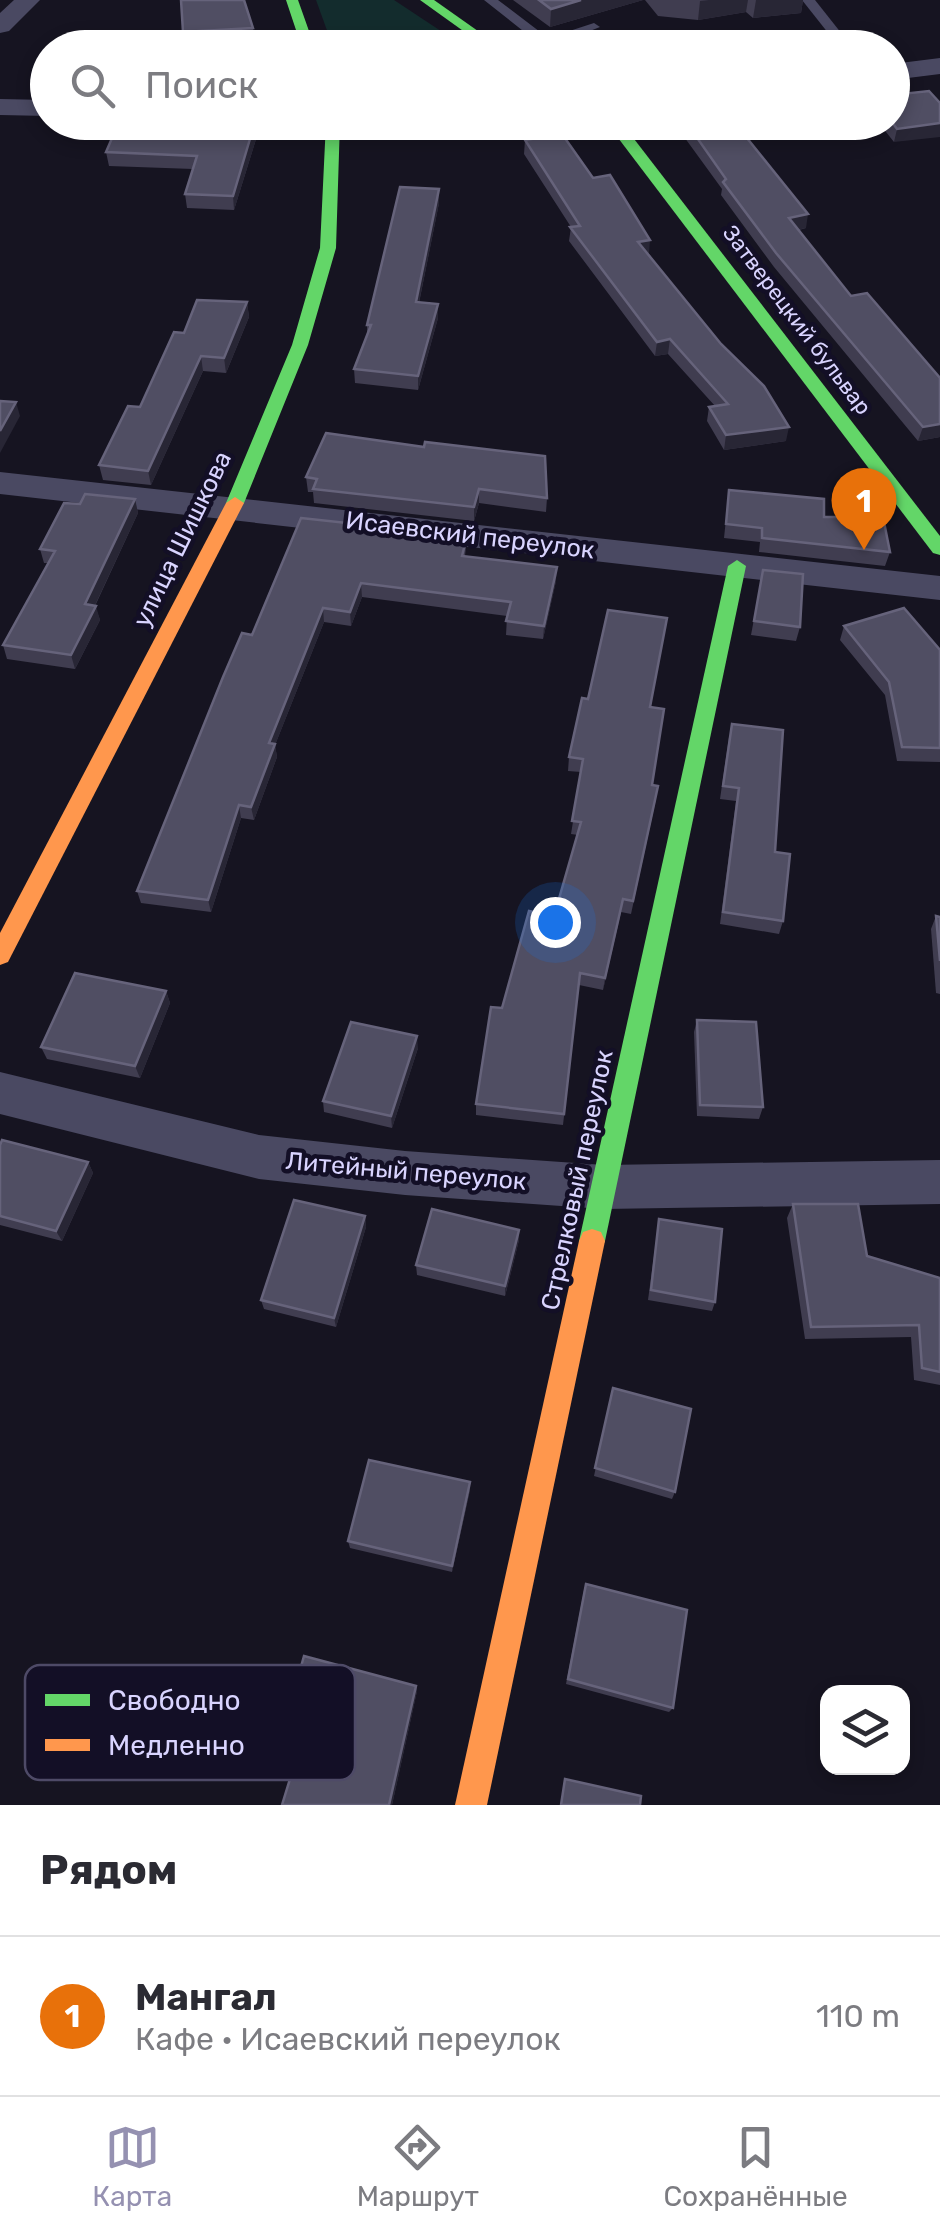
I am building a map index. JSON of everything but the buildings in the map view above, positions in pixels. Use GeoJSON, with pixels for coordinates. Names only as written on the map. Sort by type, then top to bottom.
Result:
{"type":"FeatureCollection","features":[{"type":"Feature","properties":{"kind":"main road"},"geometry":{"type":"LineString","coordinates":[[292,0],[303,30]]}},
{"type":"Feature","properties":{"kind":"main road"},"geometry":{"type":"LineString","coordinates":[[426,0],[470,30]]}},
{"type":"Feature","properties":{"kind":"main road","name":"улица Шишкова"},"geometry":{"type":"LineString","coordinates":[[0,954],[232,508],[300,345],[323,272],[331,226],[331,140]]}},
{"type":"Feature","properties":{"kind":"main road","name":"Затверецкий бульвар"},"geometry":{"type":"LineString","coordinates":[[627,140],[940,549]]}},
{"type":"Feature","properties":{"kind":"main road","name":"Стрелковый переулок"},"geometry":{"type":"LineString","coordinates":[[472,1805],[737,566]]}},
{"type":"Feature","properties":{"kind":"street"},"geometry":{"type":"LineString","coordinates":[[0,26],[28,0]]}},
{"type":"Feature","properties":{"kind":"street"},"geometry":{"type":"LineString","coordinates":[[910,69],[939,65]]}},
{"type":"Feature","properties":{"kind":"street"},"geometry":{"type":"LineString","coordinates":[[0,107],[30,108]]}},
{"type":"Feature","properties":{"kind":"street","name":"Исаевский переулок"},"geometry":{"type":"LineString","coordinates":[[0,483],[940,588]]}},
{"type":"Feature","properties":{"kind":"street","name":"Литейный переулок"},"geometry":{"type":"LineString","coordinates":[[0,1093],[259,1157],[604,1188],[940,1182]]}},
{"type":"Feature","properties":{"kind":"lane"},"geometry":{"type":"LineString","coordinates":[[490,0],[523,30]]}},
{"type":"Feature","properties":{"kind":"lane"},"geometry":{"type":"LineString","coordinates":[[808,0],[832,30]]}},
{"type":"Feature","properties":{"kind":"lane"},"geometry":{"type":"LineString","coordinates":[[585,30],[594,27]]}},
{"type":"Feature","properties":{"kind":"green space"},"geometry":{"type":"Polygon","coordinates":[[[316,0],[394,0],[439,30],[327,30],[316,0]]]}},
{"type":"Feature","properties":{"kind":"traffic: fast"},"geometry":{"type":"LineString","coordinates":[[292,0],[303,30]]}},
{"type":"Feature","properties":{"kind":"traffic: fast"},"geometry":{"type":"LineString","coordinates":[[426,0],[470,30]]}},
{"type":"Feature","properties":{"kind":"traffic: fast"},"geometry":{"type":"LineString","coordinates":[[235,503],[300,345],[328,248],[332,140]]}},
{"type":"Feature","properties":{"kind":"traffic: fast"},"geometry":{"type":"LineString","coordinates":[[627,140],[940,549]]}},
{"type":"Feature","properties":{"kind":"traffic: fast"},"geometry":{"type":"LineString","coordinates":[[592,1241],[737,566]]}},
{"type":"Feature","properties":{"kind":"traffic: slow"},"geometry":{"type":"LineString","coordinates":[[0,955],[235,503]]}},
{"type":"Feature","properties":{"kind":"traffic: slow"},"geometry":{"type":"LineString","coordinates":[[471,1805],[592,1241]]}},
{"type":"Feature","properties":{"kind":"place","name":"Мангал"},"geometry":{"type":"Point","coordinates":[864,550]}}]}
